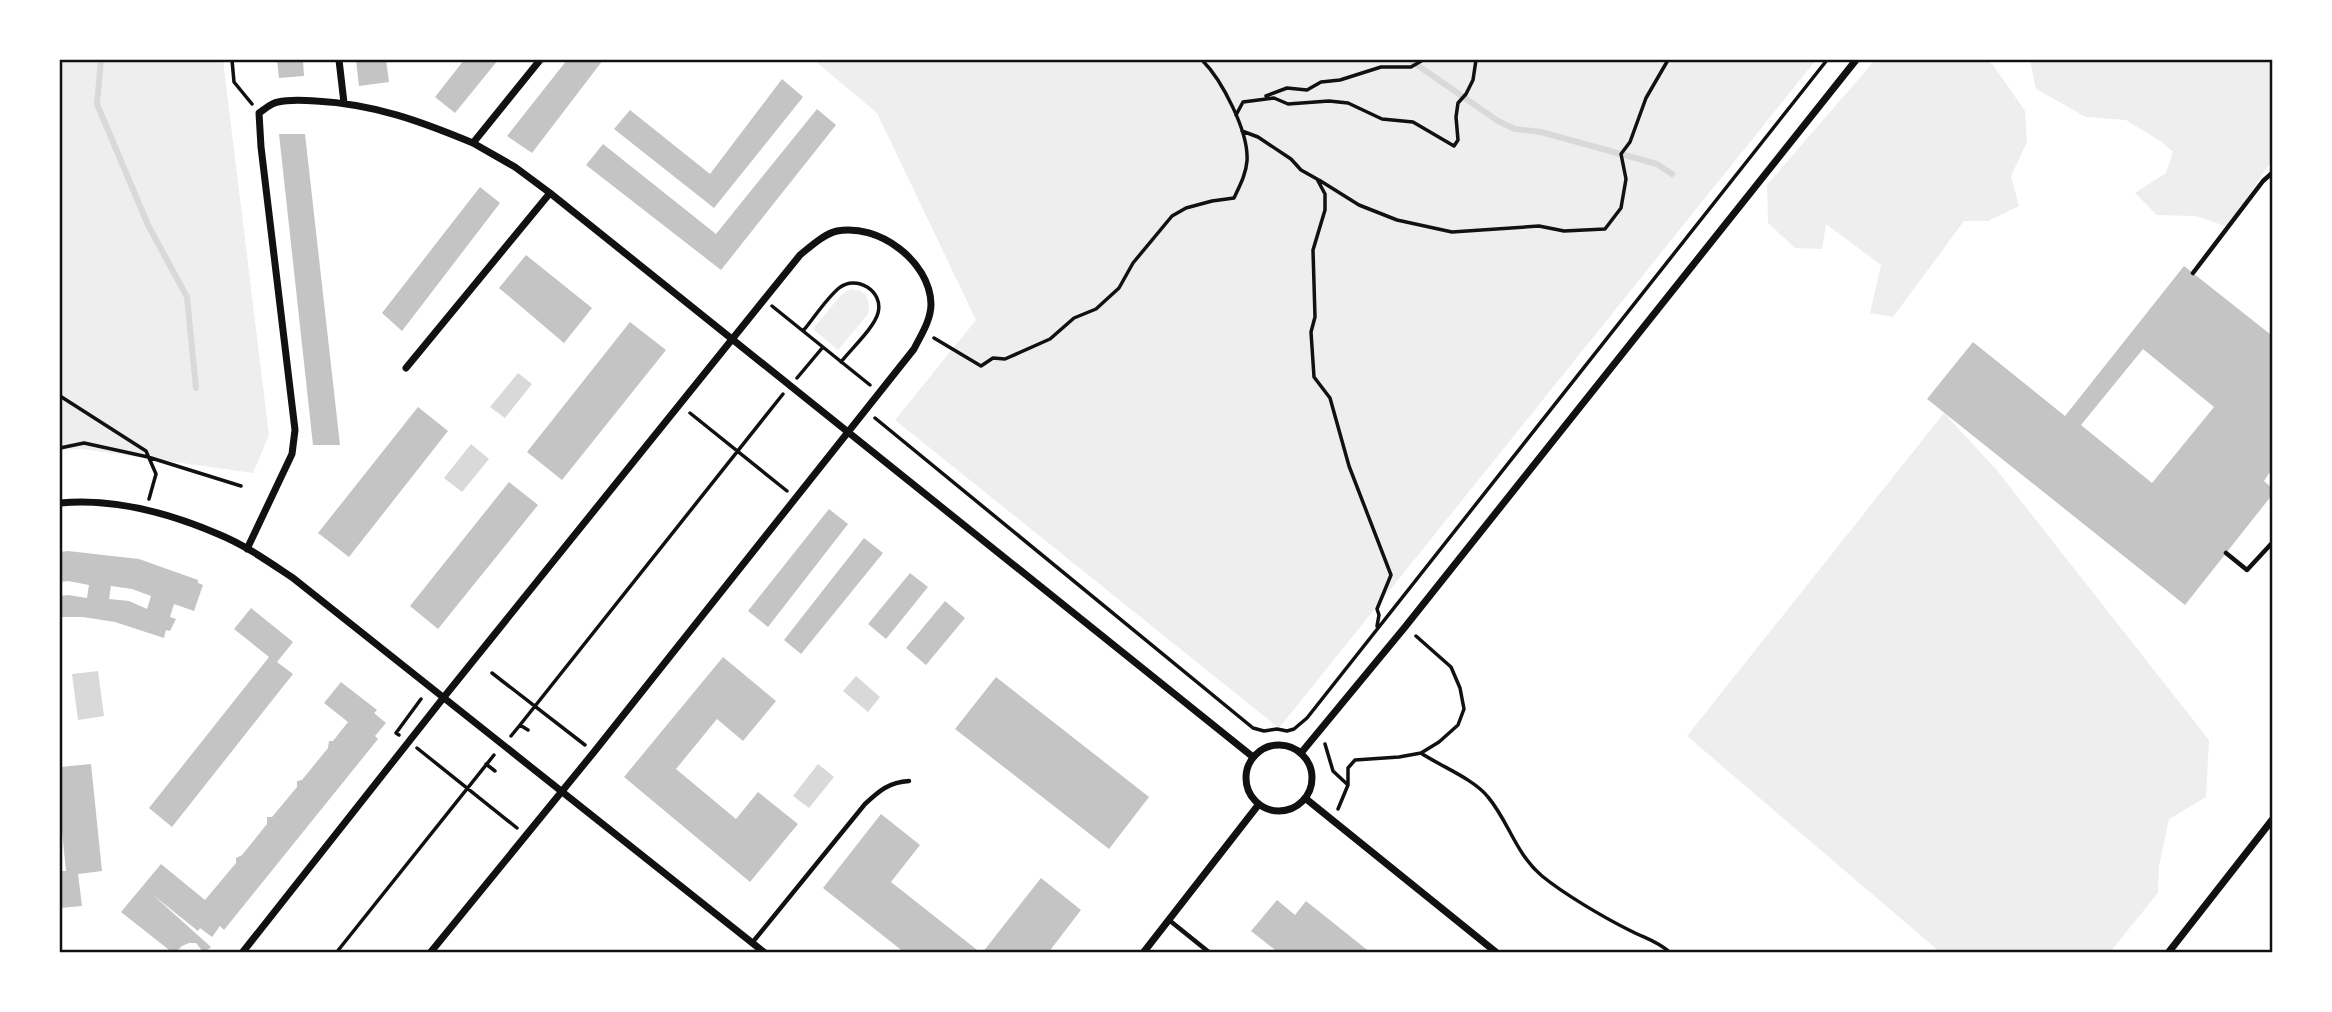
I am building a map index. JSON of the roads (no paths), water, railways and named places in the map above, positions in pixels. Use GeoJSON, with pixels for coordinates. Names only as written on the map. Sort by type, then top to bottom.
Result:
{"type":"FeatureCollection","features":[{"type":"Feature","properties":{"kind":"street"},"geometry":{"type":"LineString","coordinates":[[339,60],[344,103]]}},
{"type":"Feature","properties":{"kind":"street"},"geometry":{"type":"LineString","coordinates":[[473,143],[540,60]]}},
{"type":"Feature","properties":{"kind":"street"},"geometry":{"type":"LineString","coordinates":[[1301,753],[1405,627],[1856,60]]}},
{"type":"Feature","properties":{"kind":"street"},"geometry":{"type":"LineString","coordinates":[[247,549],[292,454],[295,430],[259,113],[276,102],[298,100],[344,103],[386,110],[473,143],[515,167],[551,193],[1253,757]]}},
{"type":"Feature","properties":{"kind":"street"},"geometry":{"type":"LineString","coordinates":[[406,368],[551,193]]}},
{"type":"Feature","properties":{"kind":"street"},"geometry":{"type":"LineString","coordinates":[[242,953],[443,697],[765,301],[800,254],[837,231],[870,232],[891,242],[911,259],[925,281],[931,303],[927,323],[914,349],[594,752],[430,953]]}},
{"type":"Feature","properties":{"kind":"street"},"geometry":{"type":"LineString","coordinates":[[60,503],[83,501],[157,513],[218,534],[293,578],[765,953]]}},
{"type":"Feature","properties":{"kind":"street"},"geometry":{"type":"LineString","coordinates":[[1276,745],[1301,753],[1308,762],[1312,782],[1305,798],[1284,811],[1268,809],[1259,804],[1247,787],[1247,771],[1253,757],[1262,749],[1276,745]]}},
{"type":"Feature","properties":{"kind":"street"},"geometry":{"type":"LineString","coordinates":[[1305,798],[1497,953]]}},
{"type":"Feature","properties":{"kind":"street"},"geometry":{"type":"LineString","coordinates":[[1143,953],[1259,804]]}},
{"type":"Feature","properties":{"kind":"street"},"geometry":{"type":"LineString","coordinates":[[2168,953],[2273,820]]}},
{"type":"Feature","properties":{"kind":"lane"},"geometry":{"type":"LineString","coordinates":[[2193,273],[2263,181],[2273,173]]}},
{"type":"Feature","properties":{"kind":"lane"},"geometry":{"type":"LineString","coordinates":[[2226,553],[2247,570],[2273,543]]}},
{"type":"Feature","properties":{"kind":"lane"},"geometry":{"type":"LineString","coordinates":[[752,943],[865,804],[887,785],[909,780]]}},
{"type":"Feature","properties":{"kind":"lane"},"geometry":{"type":"LineString","coordinates":[[1169,920],[1210,953]]}},
{"type":"Feature","properties":{"kind":"waterway"},"geometry":{"type":"LineString","coordinates":[[101,60],[97,104],[148,225],[187,297],[196,388]]}},
{"type":"Feature","properties":{"kind":"waterway"},"geometry":{"type":"LineString","coordinates":[[1410,60],[1498,121],[1515,129],[1541,132],[1657,164],[1672,174]]}}]}
